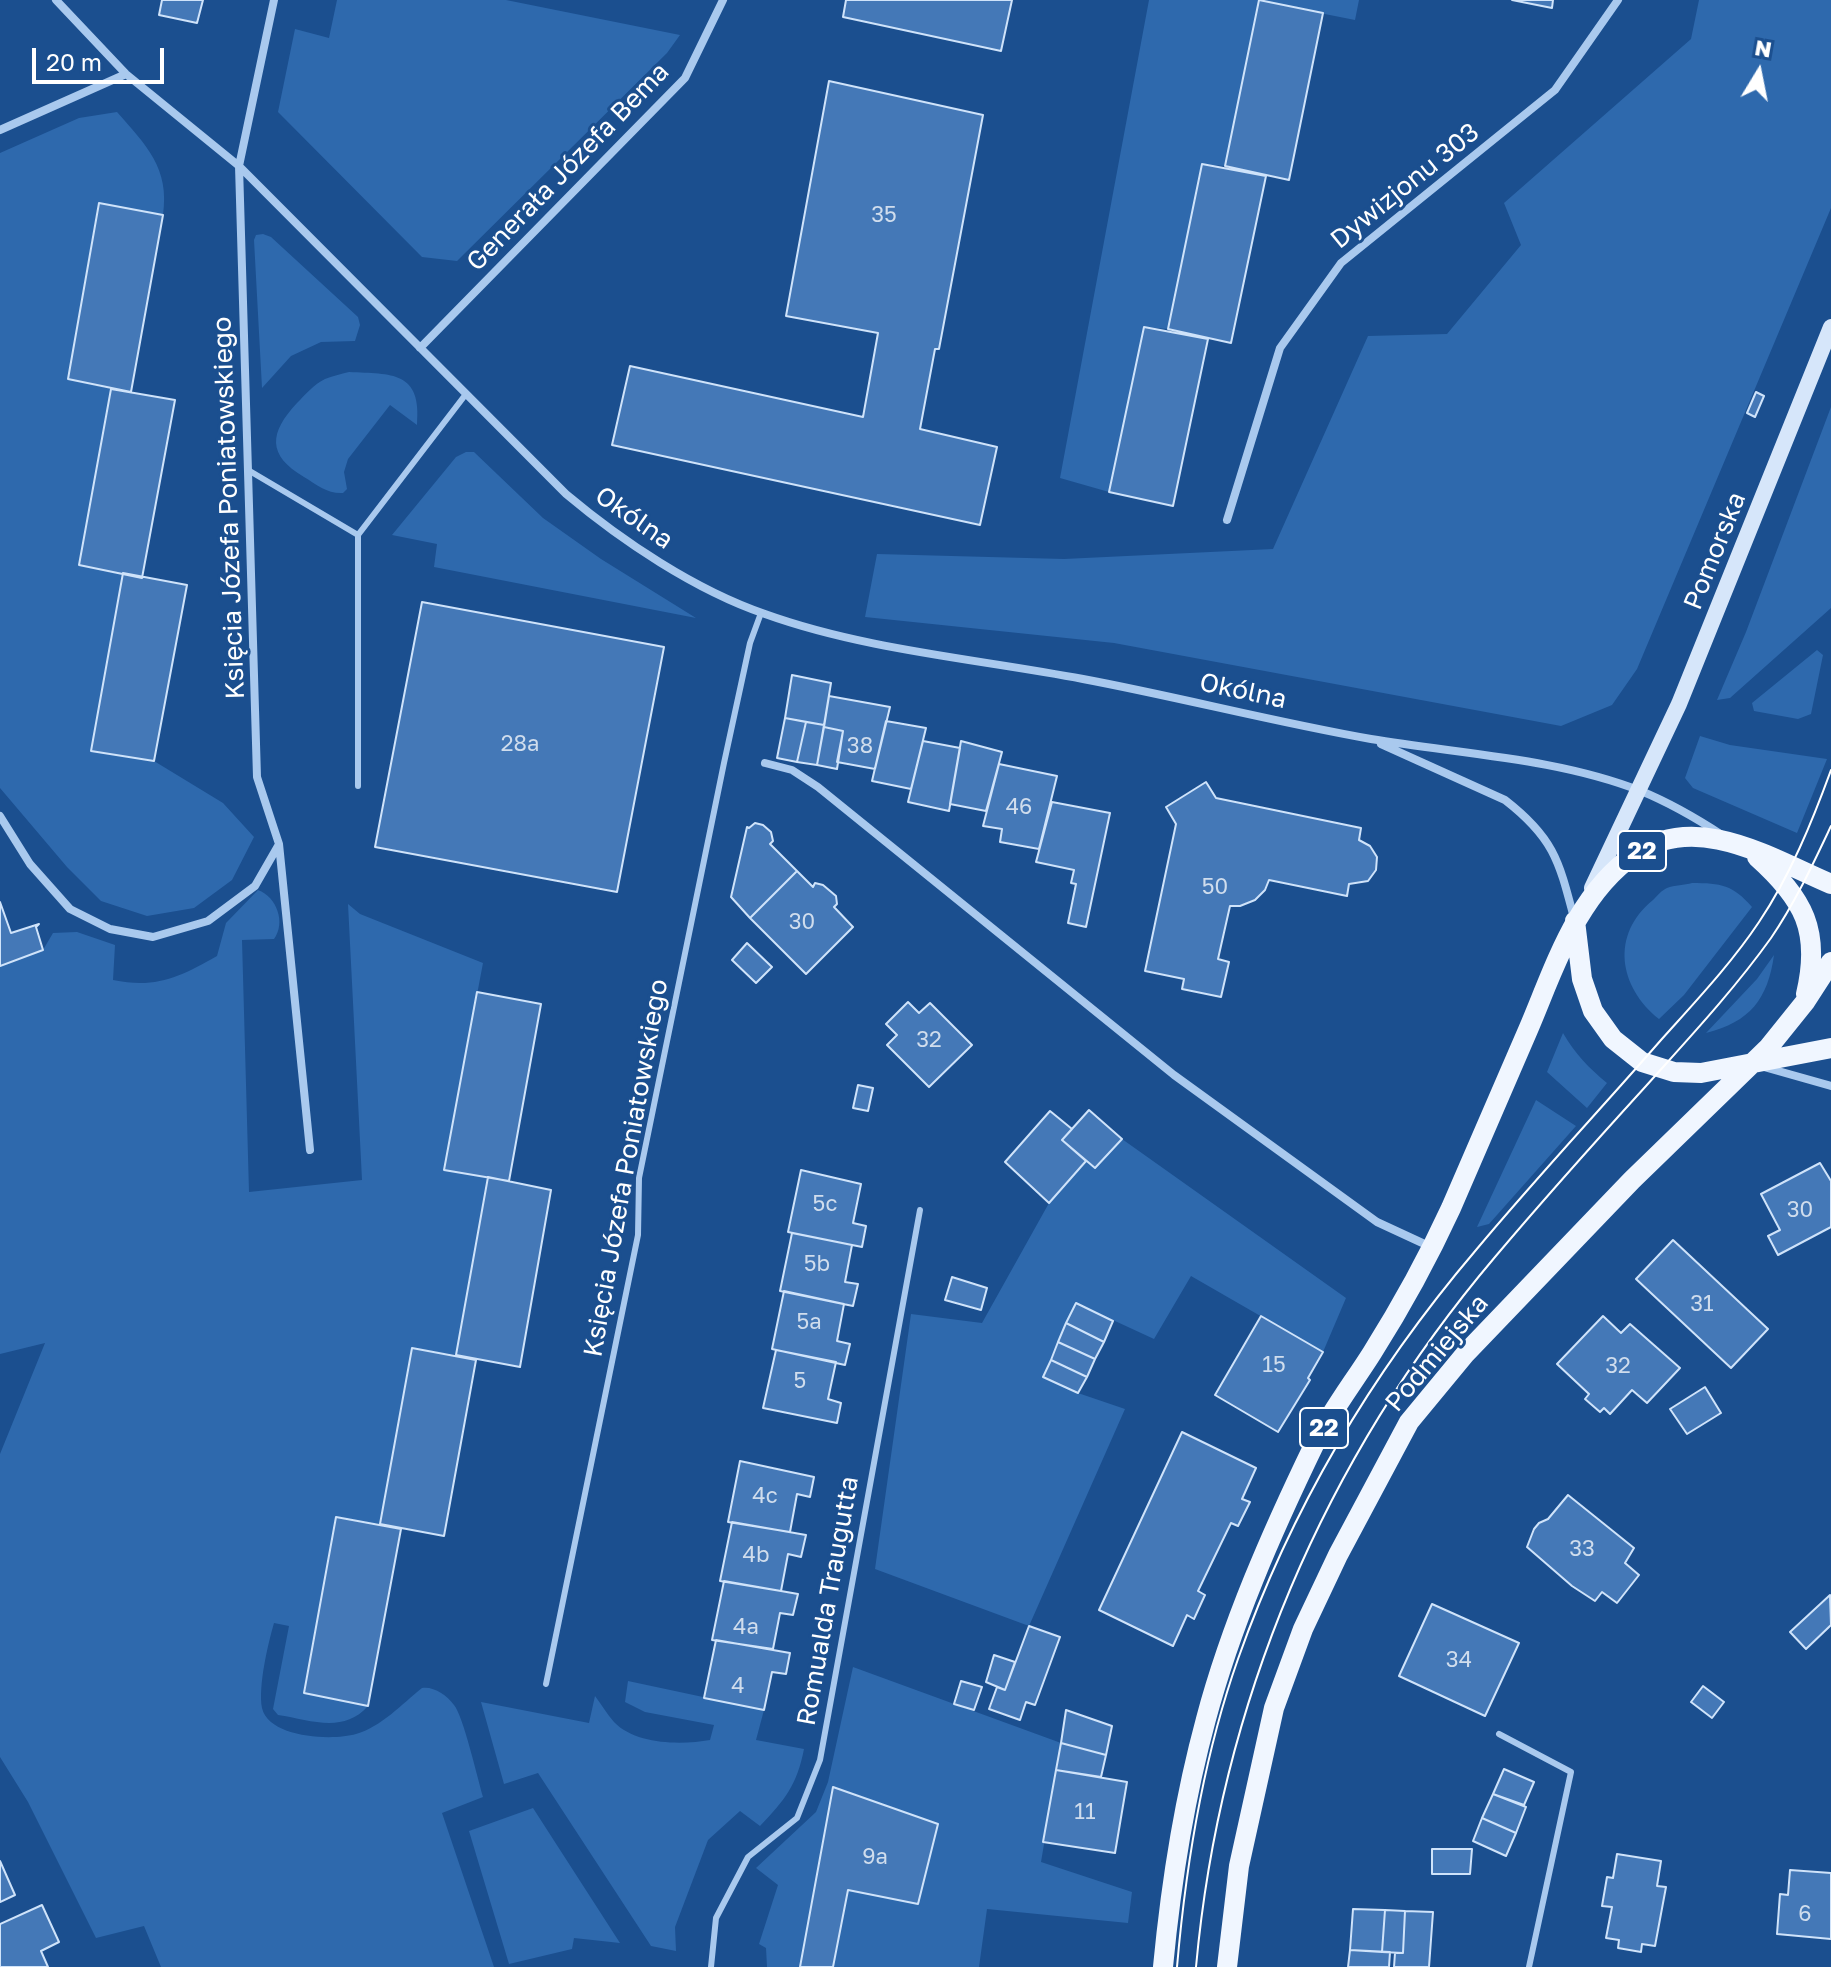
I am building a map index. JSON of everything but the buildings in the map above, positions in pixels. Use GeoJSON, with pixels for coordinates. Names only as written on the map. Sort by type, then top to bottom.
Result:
{"type":"FeatureCollection","features":[{"type":"Feature","properties":{"kind":"main road","name":"Pomorska"},"geometry":{"type":"LineString","coordinates":[[1575,921],[1640,791],[1718,611],[1831,327]]}},
{"type":"Feature","properties":{"kind":"main road","name":"22"},"geometry":{"type":"LineString","coordinates":[[1575,921],[1613,873],[1649,846],[1679,837],[1698,836],[1737,844],[1831,884]]}},
{"type":"Feature","properties":{"kind":"main road"},"geometry":{"type":"LineString","coordinates":[[1737,844],[1759,858],[1782,882],[1795,898],[1811,930],[1811,974],[1805,1002]]}},
{"type":"Feature","properties":{"kind":"main road"},"geometry":{"type":"LineString","coordinates":[[1575,921],[1586,996],[1602,1026],[1623,1049],[1642,1062],[1674,1072],[1701,1073],[1831,1048]]}},
{"type":"Feature","properties":{"kind":"main road","name":"Podmiejska"},"geometry":{"type":"LineString","coordinates":[[1163,1967],[1177,1855],[1192,1778],[1207,1716],[1241,1617],[1316,1442],[1393,1319],[1432,1247],[1575,921]]}},
{"type":"Feature","properties":{"kind":"main road"},"geometry":{"type":"LineString","coordinates":[[1752,1064],[1805,1002],[1831,962]]}},
{"type":"Feature","properties":{"kind":"main road","name":"Podmiejska"},"geometry":{"type":"LineString","coordinates":[[1227,1967],[1239,1866],[1274,1708],[1303,1629],[1409,1422],[1476,1342],[1632,1180],[1752,1064]]}},
{"type":"Feature","properties":{"kind":"street","name":"Okólna"},"geometry":{"type":"LineString","coordinates":[[56,0],[126,74],[239,166],[550,479],[610,529],[687,577],[761,613],[824,632],[1136,689],[1369,738],[1558,768],[1640,791],[1689,812],[1737,844]]}},
{"type":"Feature","properties":{"kind":"street","name":"Księcia Józefa Poniatowskiego"},"geometry":{"type":"LineString","coordinates":[[274,0],[239,166],[257,777],[279,844],[310,1150]]}},
{"type":"Feature","properties":{"kind":"street","name":"Generała Józefa Bema"},"geometry":{"type":"LineString","coordinates":[[420,348],[685,78],[723,0]]}},
{"type":"Feature","properties":{"kind":"street","name":"Dywizjonu 303"},"geometry":{"type":"LineString","coordinates":[[1227,520],[1280,348],[1341,263],[1555,90],[1618,0]]}},
{"type":"Feature","properties":{"kind":"street"},"geometry":{"type":"LineString","coordinates":[[0,130],[126,74]]}},
{"type":"Feature","properties":{"kind":"street","name":"Okólna"},"geometry":{"type":"LineString","coordinates":[[1369,738],[1505,800],[1521,812],[1547,840],[1566,887],[1575,921]]}},
{"type":"Feature","properties":{"kind":"street"},"geometry":{"type":"LineString","coordinates":[[765,763],[792,770],[818,787],[1198,1093],[1377,1222],[1432,1247]]}},
{"type":"Feature","properties":{"kind":"street"},"geometry":{"type":"LineString","coordinates":[[0,816],[30,864],[70,909],[110,929],[153,937],[208,921],[255,886],[279,844]]}},
{"type":"Feature","properties":{"kind":"street"},"geometry":{"type":"LineString","coordinates":[[1752,1064],[1831,1086]]}},
{"type":"Feature","properties":{"kind":"lane"},"geometry":{"type":"LineString","coordinates":[[358,786],[358,535],[466,394]]}},
{"type":"Feature","properties":{"kind":"lane"},"geometry":{"type":"LineString","coordinates":[[248,470],[358,535]]}},
{"type":"Feature","properties":{"kind":"lane","name":"Księcia Józefa Poniatowskiego"},"geometry":{"type":"LineString","coordinates":[[546,1684],[638,1235],[639,1178],[730,733],[750,643],[761,613]]}},
{"type":"Feature","properties":{"kind":"lane","name":"Romualda Traugutta"},"geometry":{"type":"LineString","coordinates":[[711,1967],[716,1918],[748,1857],[797,1818],[820,1760],[920,1210]]}},
{"type":"Feature","properties":{"kind":"lane"},"geometry":{"type":"LineString","coordinates":[[1499,1734],[1571,1772],[1529,1967]]}},
{"type":"Feature","properties":{"kind":"shaded area"},"geometry":{"type":"Polygon","coordinates":[[[337,0],[506,0],[680,35],[667,53],[457,261],[422,257],[278,112],[295,29],[329,38],[337,0]]]}},
{"type":"Feature","properties":{"kind":"shaded area"},"geometry":{"type":"Polygon","coordinates":[[[1149,0],[1359,0],[1355,20],[1259,1],[1225,166],[1202,164],[1168,329],[1144,327],[1109,492],[1060,478],[1149,0]]]}},
{"type":"Feature","properties":{"kind":"shaded area"},"geometry":{"type":"Polygon","coordinates":[[[1699,0],[1831,0],[1831,208],[1637,669],[1612,705],[1561,726],[1114,643],[865,617],[877,554],[1064,559],[1273,549],[1368,336],[1447,334],[1521,245],[1504,203],[1691,39],[1699,0]]]}},
{"type":"Feature","properties":{"kind":"shaded area"},"geometry":{"type":"Polygon","coordinates":[[[117,112],[154,158],[163,184],[164,198],[163,215],[98,204],[68,379],[111,389],[79,565],[123,573],[91,751],[154,761],[223,803],[254,837],[232,880],[194,908],[147,916],[101,901],[67,867],[0,788],[0,153],[79,118],[117,112]]]}},
{"type":"Feature","properties":{"kind":"shaded area"},"geometry":{"type":"Polygon","coordinates":[[[256,235],[271,237],[358,317],[360,325],[355,341],[321,342],[291,356],[262,388],[254,240],[256,235]]]}},
{"type":"Feature","properties":{"kind":"shaded area"},"geometry":{"type":"Polygon","coordinates":[[[349,372],[391,375],[409,385],[415,394],[417,425],[390,405],[348,459],[344,472],[347,489],[338,493],[323,488],[292,469],[278,452],[276,443],[281,424],[310,390],[325,379],[349,372]]]}},
{"type":"Feature","properties":{"kind":"shaded area"},"geometry":{"type":"Polygon","coordinates":[[[1831,407],[1831,608],[1730,698],[1717,700],[1746,632],[1831,407]]]}},
{"type":"Feature","properties":{"kind":"shaded area"},"geometry":{"type":"Polygon","coordinates":[[[474,452],[543,518],[601,559],[696,618],[434,567],[437,544],[392,535],[456,457],[474,452]]]}},
{"type":"Feature","properties":{"kind":"shaded area"},"geometry":{"type":"Polygon","coordinates":[[[1817,650],[1823,655],[1811,714],[1798,719],[1754,711],[1752,703],[1817,650]]]}},
{"type":"Feature","properties":{"kind":"shaded area"},"geometry":{"type":"Polygon","coordinates":[[[1700,736],[1730,745],[1827,759],[1797,833],[1693,788],[1685,778],[1700,736]]]}},
{"type":"Feature","properties":{"kind":"shaded area"},"geometry":{"type":"Polygon","coordinates":[[[1692,883],[1726,887],[1752,907],[1684,995],[1659,1019],[1645,1006],[1628,977],[1625,945],[1639,914],[1660,893],[1670,887],[1692,883]]]}},
{"type":"Feature","properties":{"kind":"shaded area"},"geometry":{"type":"Polygon","coordinates":[[[258,890],[275,904],[279,926],[274,939],[242,940],[249,1192],[362,1180],[348,904],[360,914],[483,963],[444,1169],[488,1177],[456,1355],[412,1348],[380,1524],[336,1518],[304,1693],[368,1706],[358,1715],[337,1722],[314,1722],[278,1715],[273,1709],[289,1626],[274,1623],[264,1665],[261,1699],[267,1718],[276,1726],[318,1737],[345,1736],[365,1731],[422,1688],[435,1690],[451,1701],[462,1721],[483,1797],[442,1813],[494,1967],[161,1967],[144,1926],[96,1938],[28,1802],[0,1757],[0,1454],[45,1343],[0,1354],[0,966],[43,950],[53,933],[77,932],[115,945],[113,980],[142,983],[167,979],[217,956],[226,923],[258,890]]]}},
{"type":"Feature","properties":{"kind":"shaded area"},"geometry":{"type":"Polygon","coordinates":[[[1774,955],[1767,984],[1754,1006],[1734,1022],[1706,1033],[1757,979],[1774,955]]]}},
{"type":"Feature","properties":{"kind":"shaded area"},"geometry":{"type":"Polygon","coordinates":[[[1563,1033],[1572,1048],[1607,1083],[1587,1108],[1547,1072],[1563,1033]]]}},
{"type":"Feature","properties":{"kind":"shaded area"},"geometry":{"type":"Polygon","coordinates":[[[1536,1100],[1576,1126],[1489,1224],[1477,1227],[1536,1100]]]}},
{"type":"Feature","properties":{"kind":"shaded area"},"geometry":{"type":"Polygon","coordinates":[[[1122,1139],[1346,1298],[1323,1352],[1191,1276],[1154,1339],[1076,1303],[1043,1377],[1125,1409],[1029,1626],[875,1569],[911,1314],[982,1323],[1049,1203],[1086,1161],[1095,1168],[1122,1139]]]}},
{"type":"Feature","properties":{"kind":"shaded area"},"geometry":{"type":"Polygon","coordinates":[[[853,1667],[1061,1743],[1041,1862],[1132,1892],[1128,1923],[987,1909],[979,1967],[833,1967],[848,1890],[918,1904],[938,1824],[833,1787],[800,1967],[767,1967],[766,1948],[759,1944],[778,1885],[756,1868],[816,1812],[828,1782],[853,1667]]]}},
{"type":"Feature","properties":{"kind":"shaded area"},"geometry":{"type":"Polygon","coordinates":[[[628,1681],[764,1710],[756,1740],[804,1749],[798,1773],[789,1791],[760,1826],[740,1811],[708,1840],[675,1927],[676,1951],[651,1946],[538,1773],[504,1784],[481,1702],[589,1723],[595,1696],[614,1722],[634,1735],[673,1743],[710,1740],[714,1725],[645,1712],[625,1702],[628,1681]]]}},
{"type":"Feature","properties":{"kind":"shaded area"},"geometry":{"type":"Polygon","coordinates":[[[533,1808],[620,1943],[574,1938],[572,1949],[509,1964],[469,1831],[533,1808]]]}},
{"type":"Feature","properties":{"kind":"tram line"},"geometry":{"type":"LineString","coordinates":[[1177,1967],[1191,1850],[1215,1734],[1259,1603],[1309,1496],[1369,1393],[1438,1296],[1748,938],[1790,867],[1831,770]]}},
{"type":"Feature","properties":{"kind":"tram line"},"geometry":{"type":"LineString","coordinates":[[1196,1967],[1209,1869],[1229,1773],[1256,1680],[1290,1589],[1332,1501],[1380,1416],[1434,1335],[1495,1257],[1710,1014],[1771,938],[1796,897],[1831,826]]}}]}
